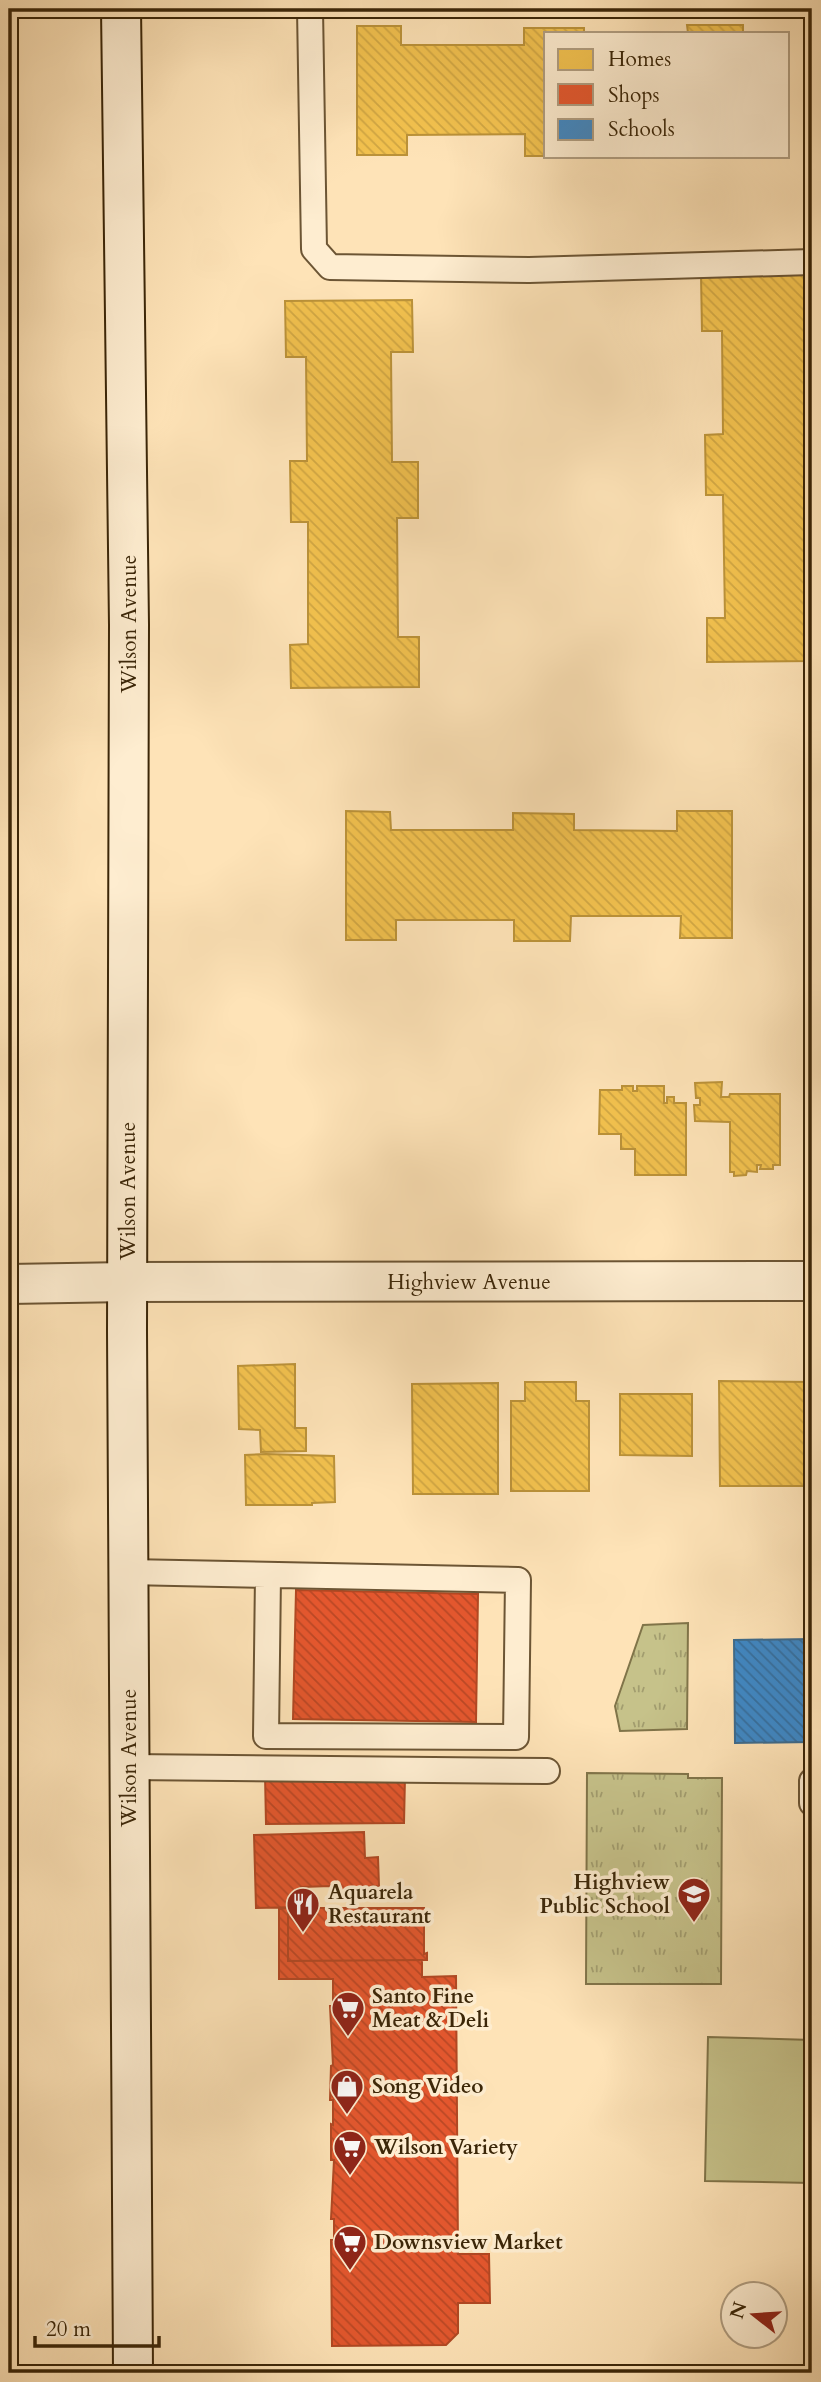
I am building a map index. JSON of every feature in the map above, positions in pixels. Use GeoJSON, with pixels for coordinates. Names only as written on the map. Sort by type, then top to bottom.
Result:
{"type":"FeatureCollection","features":[{"type":"Feature","properties":{"kind":"main road","name":"Wilson Avenue"},"geometry":{"type":"LineString","coordinates":[[121,9],[129,625],[127,1282],[133,2373]]}},
{"type":"Feature","properties":{"kind":"main road","name":"Highview Avenue"},"geometry":{"type":"LineString","coordinates":[[9,1284],[812,1281]]}},
{"type":"Feature","properties":{"kind":"lane"},"geometry":{"type":"LineString","coordinates":[[310,9],[314,249],[330,267],[529,270],[812,262]]}},
{"type":"Feature","properties":{"kind":"lane"},"geometry":{"type":"LineString","coordinates":[[128,1572],[518,1580],[516,1737],[266,1736],[268,1575]]}},
{"type":"Feature","properties":{"kind":"lane"},"geometry":{"type":"LineString","coordinates":[[130,1767],[547,1771]]}},
{"type":"Feature","properties":{"kind":"lane"},"geometry":{"type":"LineString","coordinates":[[812,1781],[812,1803]]}},
{"type":"Feature","properties":{"kind":"green space"},"geometry":{"type":"Polygon","coordinates":[[[688,1623],[687,1729],[620,1731],[615,1706],[643,1625],[688,1623]]]}},
{"type":"Feature","properties":{"kind":"green space"},"geometry":{"type":"Polygon","coordinates":[[[587,1773],[688,1774],[688,1778],[722,1778],[721,1984],[586,1984],[587,1773]]]}},
{"type":"Feature","properties":{"kind":"green space"},"geometry":{"type":"Polygon","coordinates":[[[708,2037],[812,2040],[812,2183],[705,2181],[708,2037]]]}},
{"type":"Feature","properties":{"kind":"building: Homes"},"geometry":{"type":"Polygon","coordinates":[[[687,25],[743,25],[743,32],[688,32],[687,25]]]}},
{"type":"Feature","properties":{"kind":"building: Homes"},"geometry":{"type":"Polygon","coordinates":[[[357,26],[401,26],[401,45],[524,45],[524,28],[584,28],[584,32],[544,32],[544,156],[525,156],[525,134],[407,135],[407,155],[357,155],[357,26]]]}},
{"type":"Feature","properties":{"kind":"building: Homes"},"geometry":{"type":"Polygon","coordinates":[[[812,274],[812,326],[807,326],[808,436],[812,436],[812,661],[707,662],[707,618],[725,618],[723,495],[706,495],[705,435],[723,434],[722,331],[702,331],[701,275],[812,274]]]}},
{"type":"Feature","properties":{"kind":"building: Homes"},"geometry":{"type":"Polygon","coordinates":[[[412,300],[413,352],[391,352],[392,462],[418,462],[418,518],[397,518],[398,637],[419,637],[419,687],[291,688],[290,645],[308,644],[308,522],[291,522],[290,461],[307,461],[306,357],[286,357],[285,301],[412,300]]]}},
{"type":"Feature","properties":{"kind":"building: Homes"},"geometry":{"type":"Polygon","coordinates":[[[346,811],[390,812],[391,830],[513,830],[513,813],[574,814],[574,830],[677,831],[677,811],[732,811],[732,938],[680,938],[681,916],[571,916],[570,941],[514,941],[514,920],[396,920],[396,940],[346,940],[346,811]]]}},
{"type":"Feature","properties":{"kind":"building: Homes"},"geometry":{"type":"Polygon","coordinates":[[[722,1082],[721,1097],[729,1097],[730,1094],[780,1094],[780,1165],[773,1165],[773,1169],[760,1169],[761,1165],[757,1165],[757,1172],[747,1171],[746,1175],[734,1176],[734,1172],[730,1172],[730,1122],[695,1121],[694,1105],[700,1105],[700,1098],[696,1098],[695,1083],[722,1082]]]}},
{"type":"Feature","properties":{"kind":"building: Homes"},"geometry":{"type":"Polygon","coordinates":[[[622,1086],[633,1086],[633,1091],[637,1091],[637,1086],[664,1086],[664,1103],[667,1103],[667,1097],[674,1097],[674,1103],[686,1103],[686,1175],[635,1175],[635,1149],[621,1149],[621,1134],[599,1134],[600,1090],[622,1090],[622,1086]]]}},
{"type":"Feature","properties":{"kind":"building: Homes"},"geometry":{"type":"Polygon","coordinates":[[[295,1364],[295,1428],[306,1428],[306,1451],[261,1452],[260,1430],[239,1429],[238,1366],[295,1364]]]}},
{"type":"Feature","properties":{"kind":"building: Homes"},"geometry":{"type":"Polygon","coordinates":[[[719,1381],[812,1382],[812,1486],[720,1486],[719,1381]]]}},
{"type":"Feature","properties":{"kind":"building: Homes"},"geometry":{"type":"Polygon","coordinates":[[[525,1382],[576,1382],[576,1401],[589,1401],[589,1491],[511,1491],[511,1401],[525,1401],[525,1382]]]}},
{"type":"Feature","properties":{"kind":"building: Homes"},"geometry":{"type":"Polygon","coordinates":[[[498,1383],[498,1494],[413,1494],[412,1384],[498,1383]]]}},
{"type":"Feature","properties":{"kind":"building: Homes"},"geometry":{"type":"Polygon","coordinates":[[[620,1394],[692,1394],[692,1456],[620,1455],[620,1394]]]}},
{"type":"Feature","properties":{"kind":"building: Homes"},"geometry":{"type":"Polygon","coordinates":[[[245,1455],[334,1456],[335,1502],[312,1505],[246,1505],[245,1455]]]}},
{"type":"Feature","properties":{"kind":"building: Shops"},"geometry":{"type":"Polygon","coordinates":[[[296,1590],[478,1594],[476,1722],[293,1719],[296,1590]]]}},
{"type":"Feature","properties":{"kind":"building: Shops"},"geometry":{"type":"Polygon","coordinates":[[[265,1775],[405,1777],[404,1823],[266,1824],[265,1775]]]}},
{"type":"Feature","properties":{"kind":"building: Shops"},"geometry":{"type":"Polygon","coordinates":[[[364,1832],[365,1858],[378,1857],[379,1886],[363,1887],[363,1893],[331,1894],[331,1886],[301,1887],[301,1907],[256,1908],[254,1835],[364,1832]]]}},
{"type":"Feature","properties":{"kind":"building: Shops"},"geometry":{"type":"Polygon","coordinates":[[[288,1908],[424,1908],[424,1954],[427,1953],[427,1960],[288,1961],[288,1908]]]}},
{"type":"Feature","properties":{"kind":"building: Shops"},"geometry":{"type":"Polygon","coordinates":[[[288,1908],[288,1961],[422,1960],[422,1977],[456,1976],[458,2254],[489,2254],[490,2303],[458,2303],[458,2333],[446,2345],[332,2346],[331,2240],[334,2240],[334,2219],[331,2219],[334,2160],[331,2160],[333,2100],[330,2100],[333,2065],[330,2006],[333,2006],[333,1979],[279,1979],[279,1909],[288,1908]]]}},
{"type":"Feature","properties":{"kind":"building: Schools"},"geometry":{"type":"Polygon","coordinates":[[[812,1639],[812,1742],[735,1743],[734,1640],[812,1639]]]}},
{"type":"Feature","properties":{"kind":"place","name":"Highview Public School"},"geometry":{"type":"Point","coordinates":[694,1924]}},
{"type":"Feature","properties":{"kind":"place","name":"Aquarela Restaurant"},"geometry":{"type":"Point","coordinates":[303,1934]}},
{"type":"Feature","properties":{"kind":"place","name":"Santo Fine Meat & Deli"},"geometry":{"type":"Point","coordinates":[348,2038]}},
{"type":"Feature","properties":{"kind":"place","name":"Song Video"},"geometry":{"type":"Point","coordinates":[347,2116]}},
{"type":"Feature","properties":{"kind":"place","name":"Wilson Variety"},"geometry":{"type":"Point","coordinates":[350,2177]}},
{"type":"Feature","properties":{"kind":"place","name":"Downsview Market"},"geometry":{"type":"Point","coordinates":[350,2272]}}]}
